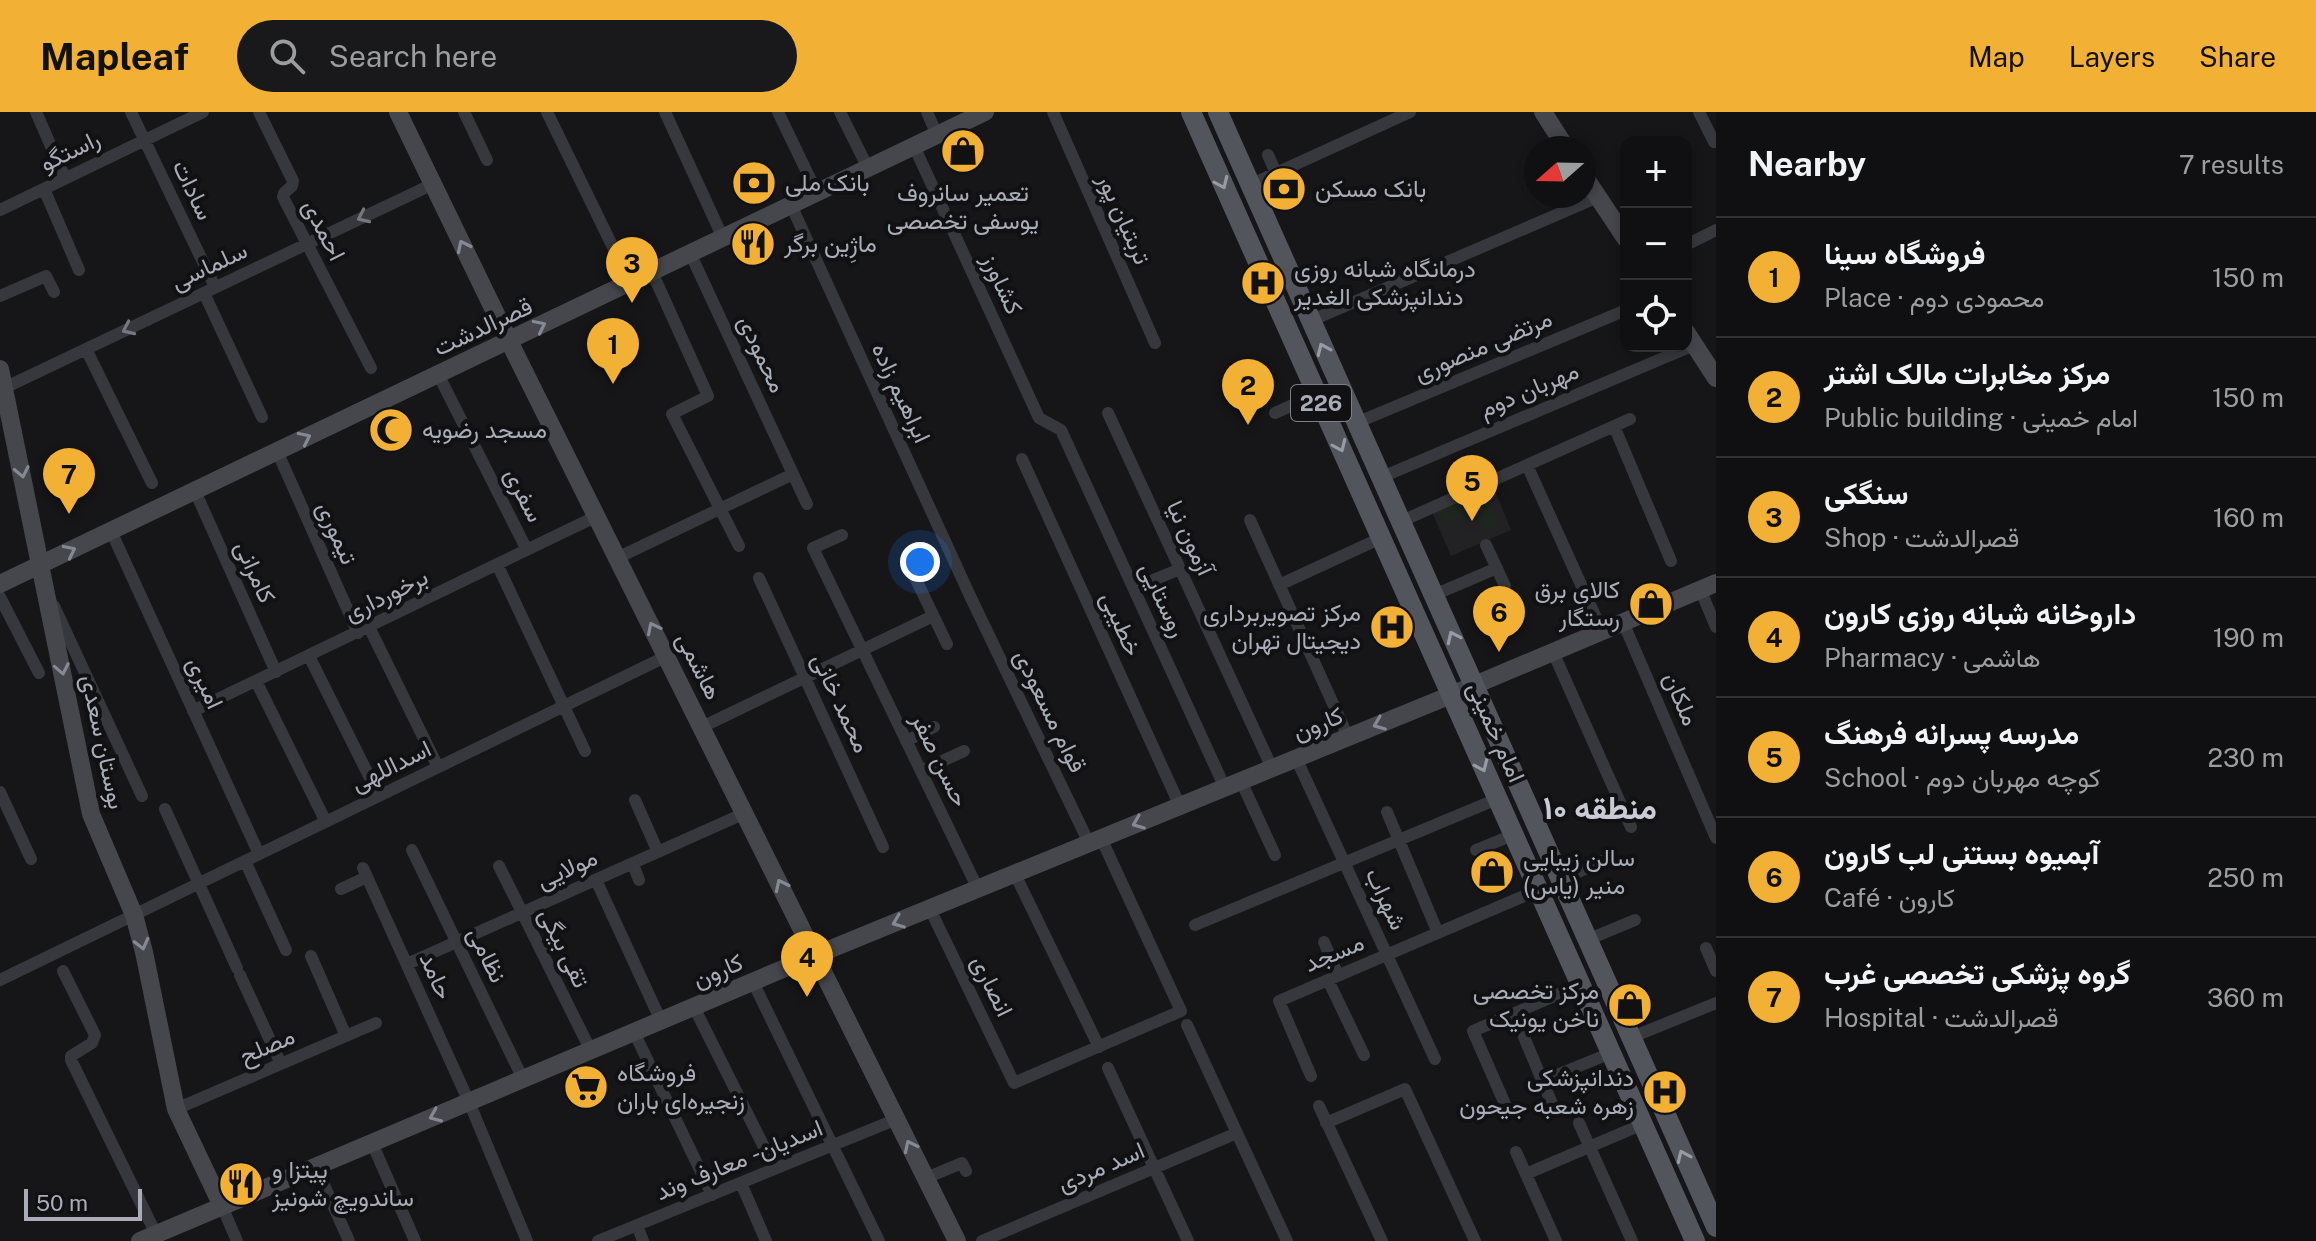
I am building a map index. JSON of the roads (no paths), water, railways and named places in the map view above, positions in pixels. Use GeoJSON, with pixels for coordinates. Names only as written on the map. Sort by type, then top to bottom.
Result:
{"type":"FeatureCollection","features":[{"type":"Feature","properties":{"kind":"main road","name":"هاشمی"},"geometry":{"type":"LineString","coordinates":[[398,112],[957,1241]]}},
{"type":"Feature","properties":{"kind":"main road","name":"قصرالدشت"},"geometry":{"type":"LineString","coordinates":[[0,584],[985,112]]}},
{"type":"Feature","properties":{"kind":"main road","name":"امام خمینی"},"geometry":{"type":"LineString","coordinates":[[1191,112],[1695,1241]]}},
{"type":"Feature","properties":{"kind":"main road","name":"امام خمینی"},"geometry":{"type":"LineString","coordinates":[[1218,112],[1716,1227]]}},
{"type":"Feature","properties":{"kind":"main road"},"geometry":{"type":"LineString","coordinates":[[1544,112],[1559,136]]}},
{"type":"Feature","properties":{"kind":"main road"},"geometry":{"type":"LineString","coordinates":[[1596,194],[1620,230]]}},
{"type":"Feature","properties":{"kind":"main road"},"geometry":{"type":"LineString","coordinates":[[1692,340],[1713,366]]}},
{"type":"Feature","properties":{"kind":"main road","name":"بوستان سعدی"},"geometry":{"type":"LineString","coordinates":[[0,369],[91,814],[134,915],[176,1109],[222,1206]]}},
{"type":"Feature","properties":{"kind":"main road"},"geometry":{"type":"LineString","coordinates":[[1475,685],[1708,586]]}},
{"type":"Feature","properties":{"kind":"main road","name":"کارون"},"geometry":{"type":"LineString","coordinates":[[148,1238],[816,955],[1475,685]]}},
{"type":"Feature","properties":{"kind":"street"},"geometry":{"type":"LineString","coordinates":[[36,112],[65,178]]}},
{"type":"Feature","properties":{"kind":"street","name":"سادات"},"geometry":{"type":"LineString","coordinates":[[131,112],[262,417]]}},
{"type":"Feature","properties":{"kind":"street","name":"راستگو"},"geometry":{"type":"LineString","coordinates":[[0,210],[203,112]]}},
{"type":"Feature","properties":{"kind":"street","name":"احمدی"},"geometry":{"type":"LineString","coordinates":[[259,112],[293,181],[283,197],[371,368]]}},
{"type":"Feature","properties":{"kind":"street"},"geometry":{"type":"LineString","coordinates":[[464,112],[487,160]]}},
{"type":"Feature","properties":{"kind":"street"},"geometry":{"type":"LineString","coordinates":[[547,112],[630,282]]}},
{"type":"Feature","properties":{"kind":"street"},"geometry":{"type":"LineString","coordinates":[[665,112],[723,238]]}},
{"type":"Feature","properties":{"kind":"street"},"geometry":{"type":"LineString","coordinates":[[778,112],[817,193]]}},
{"type":"Feature","properties":{"kind":"street"},"geometry":{"type":"LineString","coordinates":[[840,112],[868,168]]}},
{"type":"Feature","properties":{"kind":"street"},"geometry":{"type":"LineString","coordinates":[[927,112],[937,135]]}},
{"type":"Feature","properties":{"kind":"street","name":"تربتیان پور"},"geometry":{"type":"LineString","coordinates":[[1053,112],[1155,343]]}},
{"type":"Feature","properties":{"kind":"street"},"geometry":{"type":"LineString","coordinates":[[1250,185],[1410,112]]}},
{"type":"Feature","properties":{"kind":"street"},"geometry":{"type":"LineString","coordinates":[[1699,112],[1714,142]]}},
{"type":"Feature","properties":{"kind":"street","name":"کشاورز"},"geometry":{"type":"LineString","coordinates":[[914,146],[1039,418],[1061,430]]}},
{"type":"Feature","properties":{"kind":"street"},"geometry":{"type":"LineString","coordinates":[[1268,155],[1276,173]]}},
{"type":"Feature","properties":{"kind":"street","name":"سلماسی"},"geometry":{"type":"LineString","coordinates":[[2,389],[433,184]]}},
{"type":"Feature","properties":{"kind":"street"},"geometry":{"type":"LineString","coordinates":[[44,189],[79,270]]}},
{"type":"Feature","properties":{"kind":"street"},"geometry":{"type":"LineString","coordinates":[[1310,321],[1598,197]]}},
{"type":"Feature","properties":{"kind":"street","name":"ابراهیم زاده"},"geometry":{"type":"LineString","coordinates":[[791,205],[971,598]]}},
{"type":"Feature","properties":{"kind":"street"},"geometry":{"type":"LineString","coordinates":[[1692,242],[1716,230]]}},
{"type":"Feature","properties":{"kind":"street","name":"محمودی"},"geometry":{"type":"LineString","coordinates":[[690,253],[807,504]]}},
{"type":"Feature","properties":{"kind":"street"},"geometry":{"type":"LineString","coordinates":[[652,272],[708,396],[672,414],[739,546]]}},
{"type":"Feature","properties":{"kind":"street"},"geometry":{"type":"LineString","coordinates":[[0,296],[46,276],[54,292]]}},
{"type":"Feature","properties":{"kind":"street","name":"مرتضی منصوری"},"geometry":{"type":"LineString","coordinates":[[1356,423],[1620,313]]}},
{"type":"Feature","properties":{"kind":"street"},"geometry":{"type":"LineString","coordinates":[[86,349],[152,483]]}},
{"type":"Feature","properties":{"kind":"street","name":"مهربان دوم"},"geometry":{"type":"LineString","coordinates":[[1382,477],[1659,352]]}},
{"type":"Feature","properties":{"kind":"street","name":"سفری"},"geometry":{"type":"LineString","coordinates":[[438,374],[527,550]]}},
{"type":"Feature","properties":{"kind":"street"},"geometry":{"type":"LineString","coordinates":[[1275,413],[1317,394]]}},
{"type":"Feature","properties":{"kind":"street","name":"آزمون نیا"},"geometry":{"type":"LineString","coordinates":[[1108,413],[1272,768]]}},
{"type":"Feature","properties":{"kind":"street"},"geometry":{"type":"LineString","coordinates":[[1402,521],[1630,419]]}},
{"type":"Feature","properties":{"kind":"street"},"geometry":{"type":"LineString","coordinates":[[1614,426],[1671,561]]}},
{"type":"Feature","properties":{"kind":"street","name":"روستایی"},"geometry":{"type":"LineString","coordinates":[[1061,430],[1134,588],[1233,784],[1275,855]]}},
{"type":"Feature","properties":{"kind":"street","name":"تیموری"},"geometry":{"type":"LineString","coordinates":[[277,451],[364,630],[438,767]]}},
{"type":"Feature","properties":{"kind":"street","name":"خطیبی"},"geometry":{"type":"LineString","coordinates":[[1022,459],[1180,806]]}},
{"type":"Feature","properties":{"kind":"street"},"geometry":{"type":"LineString","coordinates":[[1527,465],[1602,631]]}},
{"type":"Feature","properties":{"kind":"street"},"geometry":{"type":"LineString","coordinates":[[617,558],[793,474]]}},
{"type":"Feature","properties":{"kind":"street","name":"کامرانی"},"geometry":{"type":"LineString","coordinates":[[195,491],[276,672]]}},
{"type":"Feature","properties":{"kind":"street","name":"برخورداری"},"geometry":{"type":"LineString","coordinates":[[193,711],[597,516]]}},
{"type":"Feature","properties":{"kind":"street"},"geometry":{"type":"LineString","coordinates":[[1250,520],[1348,737]]}},
{"type":"Feature","properties":{"kind":"street","name":"امیری"},"geometry":{"type":"LineString","coordinates":[[111,531],[259,854]]}},
{"type":"Feature","properties":{"kind":"street","name":"حسن صفر"},"geometry":{"type":"LineString","coordinates":[[842,535],[813,548],[978,889]]}},
{"type":"Feature","properties":{"kind":"street"},"geometry":{"type":"LineString","coordinates":[[1279,585],[1381,538]]}},
{"type":"Feature","properties":{"kind":"street"},"geometry":{"type":"LineString","coordinates":[[1486,545],[1505,586]]}},
{"type":"Feature","properties":{"kind":"street"},"geometry":{"type":"LineString","coordinates":[[497,564],[585,751]]}},
{"type":"Feature","properties":{"kind":"street"},"geometry":{"type":"LineString","coordinates":[[1434,595],[1497,568]]}},
{"type":"Feature","properties":{"kind":"street"},"geometry":{"type":"LineString","coordinates":[[911,569],[947,644]]}},
{"type":"Feature","properties":{"kind":"street"},"geometry":{"type":"LineString","coordinates":[[1134,588],[1180,569]]}},
{"type":"Feature","properties":{"kind":"street","name":"محمد خانی"},"geometry":{"type":"LineString","coordinates":[[759,578],[883,847]]}},
{"type":"Feature","properties":{"kind":"street"},"geometry":{"type":"LineString","coordinates":[[45,585],[142,796]]}},
{"type":"Feature","properties":{"kind":"street"},"geometry":{"type":"LineString","coordinates":[[1708,586],[1716,627]]}},
{"type":"Feature","properties":{"kind":"street"},"geometry":{"type":"LineString","coordinates":[[0,597],[39,673]]}},
{"type":"Feature","properties":{"kind":"street","name":"قوام مسعودی"},"geometry":{"type":"LineString","coordinates":[[971,598],[1181,1011],[1099,1047]]}},
{"type":"Feature","properties":{"kind":"street"},"geometry":{"type":"LineString","coordinates":[[702,727],[933,616]]}},
{"type":"Feature","properties":{"kind":"street","name":"ملکان"},"geometry":{"type":"LineString","coordinates":[[1623,622],[1715,831]]}},
{"type":"Feature","properties":{"kind":"street"},"geometry":{"type":"LineString","coordinates":[[1553,652],[1631,827]]}},
{"type":"Feature","properties":{"kind":"street"},"geometry":{"type":"LineString","coordinates":[[309,656],[379,796]]}},
{"type":"Feature","properties":{"kind":"street","name":"اسداللهی"},"geometry":{"type":"LineString","coordinates":[[134,915],[667,656]]}},
{"type":"Feature","properties":{"kind":"street"},"geometry":{"type":"LineString","coordinates":[[256,681],[326,822]]}},
{"type":"Feature","properties":{"kind":"street"},"geometry":{"type":"LineString","coordinates":[[906,741],[934,727]]}},
{"type":"Feature","properties":{"kind":"street"},"geometry":{"type":"LineString","coordinates":[[921,771],[964,751]]}},
{"type":"Feature","properties":{"kind":"street","name":"شهراب"},"geometry":{"type":"LineString","coordinates":[[1296,758],[1435,1059]]}},
{"type":"Feature","properties":{"kind":"street"},"geometry":{"type":"LineString","coordinates":[[0,792],[31,859]]}},
{"type":"Feature","properties":{"kind":"street"},"geometry":{"type":"LineString","coordinates":[[1195,925],[1497,799]]}},
{"type":"Feature","properties":{"kind":"street"},"geometry":{"type":"LineString","coordinates":[[635,800],[658,852]]}},
{"type":"Feature","properties":{"kind":"street"},"geometry":{"type":"LineString","coordinates":[[165,809],[281,1064]]}},
{"type":"Feature","properties":{"kind":"street"},"geometry":{"type":"LineString","coordinates":[[1387,812],[1438,933]]}},
{"type":"Feature","properties":{"kind":"street","name":"مولایی"},"geometry":{"type":"LineString","coordinates":[[407,964],[745,813]]}},
{"type":"Feature","properties":{"kind":"street"},"geometry":{"type":"LineString","coordinates":[[1476,850],[1513,835]]}},
{"type":"Feature","properties":{"kind":"street","name":"نظامی"},"geometry":{"type":"LineString","coordinates":[[412,850],[523,1079]]}},
{"type":"Feature","properties":{"kind":"street"},"geometry":{"type":"LineString","coordinates":[[1560,880],[1605,860]]}},
{"type":"Feature","properties":{"kind":"street"},"geometry":{"type":"LineString","coordinates":[[245,861],[286,950]]}},
{"type":"Feature","properties":{"kind":"street"},"geometry":{"type":"LineString","coordinates":[[633,864],[639,880]]}},
{"type":"Feature","properties":{"kind":"street","name":"تقی بیگی"},"geometry":{"type":"LineString","coordinates":[[499,866],[591,1051]]}},
{"type":"Feature","properties":{"kind":"street","name":"حامد"},"geometry":{"type":"LineString","coordinates":[[341,889],[365,872],[469,1102],[527,1241]]}},
{"type":"Feature","properties":{"kind":"street"},"geometry":{"type":"LineString","coordinates":[[1015,874],[1099,1047]]}},
{"type":"Feature","properties":{"kind":"street"},"geometry":{"type":"LineString","coordinates":[[596,880],[661,1021]]}},
{"type":"Feature","properties":{"kind":"street","name":"مسجد"},"geometry":{"type":"LineString","coordinates":[[1311,1076],[1279,1001],[1538,890]]}},
{"type":"Feature","properties":{"kind":"street","name":"انصاری"},"geometry":{"type":"LineString","coordinates":[[930,909],[1014,1083],[1099,1047]]}},
{"type":"Feature","properties":{"kind":"street"},"geometry":{"type":"LineString","coordinates":[[0,980],[134,915]]}},
{"type":"Feature","properties":{"kind":"street"},"geometry":{"type":"LineString","coordinates":[[1587,940],[1635,920]]}},
{"type":"Feature","properties":{"kind":"street"},"geometry":{"type":"LineString","coordinates":[[1324,942],[1333,977],[1364,1055]]}},
{"type":"Feature","properties":{"kind":"street"},"geometry":{"type":"LineString","coordinates":[[1706,948],[1716,971]]}},
{"type":"Feature","properties":{"kind":"street"},"geometry":{"type":"LineString","coordinates":[[311,956],[346,1036]]}},
{"type":"Feature","properties":{"kind":"street"},"geometry":{"type":"LineString","coordinates":[[63,971],[95,1035],[92,1043],[71,1056],[71,1060],[148,1238]]}},
{"type":"Feature","properties":{"kind":"street"},"geometry":{"type":"LineString","coordinates":[[753,982],[879,1241]]}},
{"type":"Feature","properties":{"kind":"street"},"geometry":{"type":"LineString","coordinates":[[1506,1106],[1473,1031],[1580,985]]}},
{"type":"Feature","properties":{"kind":"street"},"geometry":{"type":"LineString","coordinates":[[1630,1038],[1716,1003]]}},
{"type":"Feature","properties":{"kind":"street"},"geometry":{"type":"LineString","coordinates":[[694,1007],[775,1169]]}},
{"type":"Feature","properties":{"kind":"street","name":"مصلح"},"geometry":{"type":"LineString","coordinates":[[176,1109],[376,1023]]}},
{"type":"Feature","properties":{"kind":"street"},"geometry":{"type":"LineString","coordinates":[[1187,1025],[1287,1241]]}},
{"type":"Feature","properties":{"kind":"street"},"geometry":{"type":"LineString","coordinates":[[634,1032],[712,1195]]}},
{"type":"Feature","properties":{"kind":"street"},"geometry":{"type":"LineString","coordinates":[[1524,1037],[1553,1106]]}},
{"type":"Feature","properties":{"kind":"street"},"geometry":{"type":"LineString","coordinates":[[1542,1081],[1611,1053]]}},
{"type":"Feature","properties":{"kind":"street"},"geometry":{"type":"LineString","coordinates":[[1108,1068],[1188,1241]]}},
{"type":"Feature","properties":{"kind":"street"},"geometry":{"type":"LineString","coordinates":[[1326,1123],[1405,1089],[1475,1241]]}},
{"type":"Feature","properties":{"kind":"street"},"geometry":{"type":"LineString","coordinates":[[1319,1106],[1382,1241]]}},
{"type":"Feature","properties":{"kind":"street","name":"اسدیان - معارف وند"},"geometry":{"type":"LineString","coordinates":[[598,1241],[897,1119]]}},
{"type":"Feature","properties":{"kind":"street"},"geometry":{"type":"LineString","coordinates":[[1579,1123],[1632,1241]]}},
{"type":"Feature","properties":{"kind":"street"},"geometry":{"type":"LineString","coordinates":[[1526,1174],[1643,1124]]}},
{"type":"Feature","properties":{"kind":"street","name":"اسد مردی"},"geometry":{"type":"LineString","coordinates":[[982,1241],[1237,1133]]}},
{"type":"Feature","properties":{"kind":"street"},"geometry":{"type":"LineString","coordinates":[[372,1143],[415,1241]]}},
{"type":"Feature","properties":{"kind":"street"},"geometry":{"type":"LineString","coordinates":[[1516,1152],[1556,1241]]}},
{"type":"Feature","properties":{"kind":"street"},"geometry":{"type":"LineString","coordinates":[[926,1178],[962,1163],[966,1171]]}},
{"type":"Feature","properties":{"kind":"street"},"geometry":{"type":"LineString","coordinates":[[316,1167],[349,1241]]}},
{"type":"Feature","properties":{"kind":"street"},"geometry":{"type":"LineString","coordinates":[[741,1183],[766,1241]]}},
{"type":"Feature","properties":{"kind":"street"},"geometry":{"type":"LineString","coordinates":[[222,1206],[237,1241]]}},
{"type":"Feature","properties":{"kind":"street"},"geometry":{"type":"LineString","coordinates":[[637,1225],[643,1241]]}},
{"type":"Feature","properties":{"kind":"place","name":"تعمیر سانروف یوسفی تخصصی"},"geometry":{"type":"Point","coordinates":[963,151]}},
{"type":"Feature","properties":{"kind":"place","name":"بانک ملی"},"geometry":{"type":"Point","coordinates":[754,183]}},
{"type":"Feature","properties":{"kind":"place","name":"بانک مسکن"},"geometry":{"type":"Point","coordinates":[1284,189]}},
{"type":"Feature","properties":{"kind":"place","name":"ماژِین برگر"},"geometry":{"type":"Point","coordinates":[753,244]}},
{"type":"Feature","properties":{"kind":"place","name":"درمانگاه شبانه روزی دندانپزشکی الغدیر"},"geometry":{"type":"Point","coordinates":[1263,283]}},
{"type":"Feature","properties":{"kind":"place","name":"سنگکی"},"geometry":{"type":"Point","coordinates":[632,303]}},
{"type":"Feature","properties":{"kind":"place","name":"فروشگاه سینا"},"geometry":{"type":"Point","coordinates":[613,384]}},
{"type":"Feature","properties":{"kind":"place","name":"مرکز مخابرات مالک اشتر"},"geometry":{"type":"Point","coordinates":[1248,425]}},
{"type":"Feature","properties":{"kind":"place","name":"مسجد رضویه"},"geometry":{"type":"Point","coordinates":[391,430]}},
{"type":"Feature","properties":{"kind":"place","name":"گروه پزشکی تخصصی غرب"},"geometry":{"type":"Point","coordinates":[69,514]}},
{"type":"Feature","properties":{"kind":"place","name":"مدرسه پسرانه فرهنگ"},"geometry":{"type":"Point","coordinates":[1472,521]}},
{"type":"Feature","properties":{"kind":"place","name":"کالای برق رستگار"},"geometry":{"type":"Point","coordinates":[1651,604]}},
{"type":"Feature","properties":{"kind":"place","name":"مرکز تصویربرداری دیجیتال تهران"},"geometry":{"type":"Point","coordinates":[1392,627]}},
{"type":"Feature","properties":{"kind":"place","name":"آبمیوه بستنی لب کارون"},"geometry":{"type":"Point","coordinates":[1499,652]}},
{"type":"Feature","properties":{"kind":"place","name":"سالن زیبایی منیر (یاس)"},"geometry":{"type":"Point","coordinates":[1492,872]}},
{"type":"Feature","properties":{"kind":"place","name":"داروخانه شبانه روزی کارون"},"geometry":{"type":"Point","coordinates":[807,997]}},
{"type":"Feature","properties":{"kind":"place","name":"مرکز تخصصی ناخن یونیک"},"geometry":{"type":"Point","coordinates":[1630,1005]}},
{"type":"Feature","properties":{"kind":"place","name":"فروشگاه زنجیره‌ای باران"},"geometry":{"type":"Point","coordinates":[586,1087]}},
{"type":"Feature","properties":{"kind":"place","name":"دندانپزشکی زهره شعبه جیحون"},"geometry":{"type":"Point","coordinates":[1665,1092]}},
{"type":"Feature","properties":{"kind":"place","name":"پیتزا و ساندویچ شونیز"},"geometry":{"type":"Point","coordinates":[241,1184]}},
{"type":"Feature","properties":{"kind":"district","name":"منطقه ۱۰"},"geometry":{"type":"Point","coordinates":[1600,808]}}]}
